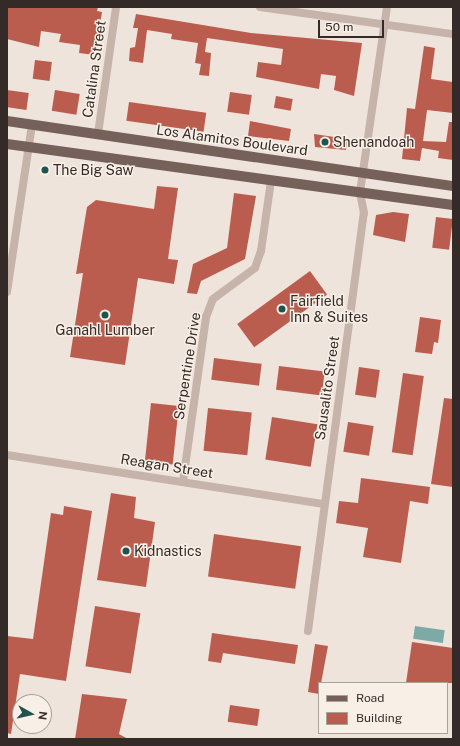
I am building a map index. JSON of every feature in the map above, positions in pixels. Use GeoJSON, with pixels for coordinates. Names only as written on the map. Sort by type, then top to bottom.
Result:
{"type":"FeatureCollection","features":[{"type":"Feature","properties":{"kind":"main road","name":"Los Alamitos Boulevard"},"geometry":{"type":"LineString","coordinates":[[7,121],[453,186]]}},
{"type":"Feature","properties":{"kind":"main road"},"geometry":{"type":"LineString","coordinates":[[7,144],[453,205]]}},
{"type":"Feature","properties":{"kind":"street","name":"Catalina Street"},"geometry":{"type":"LineString","coordinates":[[98,134],[116,7]]}},
{"type":"Feature","properties":{"kind":"street"},"geometry":{"type":"LineString","coordinates":[[260,7],[453,34]]}},
{"type":"Feature","properties":{"kind":"street","name":"Sausalito Street"},"geometry":{"type":"LineString","coordinates":[[308,631],[364,213],[360,192],[387,7]]}},
{"type":"Feature","properties":{"kind":"street"},"geometry":{"type":"LineString","coordinates":[[7,292],[32,125]]}},
{"type":"Feature","properties":{"kind":"street","name":"Serpentine Drive"},"geometry":{"type":"LineString","coordinates":[[183,481],[206,317],[213,299],[255,268],[261,251],[271,181]]}},
{"type":"Feature","properties":{"kind":"street","name":"Reagan Street"},"geometry":{"type":"LineString","coordinates":[[7,455],[324,504]]}},
{"type":"Feature","properties":{"kind":"water"},"geometry":{"type":"Polygon","coordinates":[[[415,626],[445,630],[443,643],[413,639],[415,626]]]}},
{"type":"Feature","properties":{"kind":"building"},"geometry":{"type":"Polygon","coordinates":[[[7,7],[98,7],[97,11],[102,12],[95,55],[79,53],[80,45],[59,42],[61,34],[41,31],[39,47],[7,39],[7,7]]]}},
{"type":"Feature","properties":{"kind":"building"},"geometry":{"type":"Polygon","coordinates":[[[136,14],[251,33],[362,43],[354,96],[334,90],[336,76],[321,74],[319,89],[256,77],[258,62],[281,65],[283,49],[207,38],[205,52],[211,53],[209,76],[199,75],[201,64],[195,63],[198,43],[171,39],[172,34],[147,30],[143,63],[129,61],[130,48],[135,47],[138,28],[133,28],[136,14]]]}},
{"type":"Feature","properties":{"kind":"building"},"geometry":{"type":"Polygon","coordinates":[[[424,46],[435,48],[431,79],[453,82],[453,113],[427,110],[423,141],[446,142],[449,122],[453,122],[453,160],[438,158],[439,151],[422,148],[420,161],[402,159],[407,108],[415,109],[424,46]]]}},
{"type":"Feature","properties":{"kind":"building"},"geometry":{"type":"Polygon","coordinates":[[[35,60],[52,62],[50,81],[33,79],[35,60]]]}},
{"type":"Feature","properties":{"kind":"building"},"geometry":{"type":"Polygon","coordinates":[[[7,90],[29,93],[26,110],[7,107],[7,90]]]}},
{"type":"Feature","properties":{"kind":"building"},"geometry":{"type":"Polygon","coordinates":[[[55,90],[80,94],[76,115],[52,111],[55,90]]]}},
{"type":"Feature","properties":{"kind":"building"},"geometry":{"type":"Polygon","coordinates":[[[230,92],[252,95],[249,115],[227,112],[230,92]]]}},
{"type":"Feature","properties":{"kind":"building"},"geometry":{"type":"Polygon","coordinates":[[[276,96],[293,99],[291,111],[274,108],[276,96]]]}},
{"type":"Feature","properties":{"kind":"building"},"geometry":{"type":"Polygon","coordinates":[[[129,102],[206,113],[204,132],[126,121],[129,102]]]}},
{"type":"Feature","properties":{"kind":"building"},"geometry":{"type":"Polygon","coordinates":[[[250,121],[291,129],[289,141],[248,136],[250,121]]]}},
{"type":"Feature","properties":{"kind":"building"},"geometry":{"type":"Polygon","coordinates":[[[314,134],[348,139],[346,150],[315,147],[314,134]]]}},
{"type":"Feature","properties":{"kind":"building","name":"Ganahl Lumber"},"geometry":{"type":"Polygon","coordinates":[[[157,186],[178,188],[168,259],[178,260],[174,284],[138,278],[125,365],[70,357],[83,273],[76,274],[87,207],[96,200],[154,209],[157,186]]]}},
{"type":"Feature","properties":{"kind":"building"},"geometry":{"type":"Polygon","coordinates":[[[234,193],[256,196],[245,259],[201,281],[197,294],[187,293],[193,264],[227,248],[234,193]]]}},
{"type":"Feature","properties":{"kind":"building"},"geometry":{"type":"Polygon","coordinates":[[[393,212],[409,214],[405,242],[373,235],[376,215],[393,212]]]}},
{"type":"Feature","properties":{"kind":"building"},"geometry":{"type":"Polygon","coordinates":[[[436,217],[453,219],[449,250],[432,248],[436,217]]]}},
{"type":"Feature","properties":{"kind":"building","name":"Fairfield Inn & Suites"},"geometry":{"type":"Polygon","coordinates":[[[310,271],[327,294],[254,347],[237,324],[310,271]]]}},
{"type":"Feature","properties":{"kind":"building"},"geometry":{"type":"Polygon","coordinates":[[[420,317],[441,320],[438,343],[434,342],[432,354],[415,352],[420,317]]]}},
{"type":"Feature","properties":{"kind":"building"},"geometry":{"type":"Polygon","coordinates":[[[214,358],[262,364],[259,386],[211,380],[214,358]]]}},
{"type":"Feature","properties":{"kind":"building"},"geometry":{"type":"Polygon","coordinates":[[[279,366],[325,372],[322,395],[276,390],[279,366]]]}},
{"type":"Feature","properties":{"kind":"building"},"geometry":{"type":"Polygon","coordinates":[[[359,367],[380,370],[376,398],[355,395],[359,367]]]}},
{"type":"Feature","properties":{"kind":"building"},"geometry":{"type":"Polygon","coordinates":[[[403,373],[424,376],[413,455],[392,452],[403,373]]]}},
{"type":"Feature","properties":{"kind":"building"},"geometry":{"type":"Polygon","coordinates":[[[444,398],[453,399],[453,487],[431,484],[444,398]]]}},
{"type":"Feature","properties":{"kind":"building"},"geometry":{"type":"Polygon","coordinates":[[[151,403],[179,406],[173,465],[145,462],[151,403]]]}},
{"type":"Feature","properties":{"kind":"building"},"geometry":{"type":"Polygon","coordinates":[[[208,408],[252,413],[247,455],[204,451],[208,408]]]}},
{"type":"Feature","properties":{"kind":"building"},"geometry":{"type":"Polygon","coordinates":[[[272,417],[317,424],[311,467],[265,459],[272,417]]]}},
{"type":"Feature","properties":{"kind":"building"},"geometry":{"type":"Polygon","coordinates":[[[348,422],[374,426],[369,456],[343,452],[348,422]]]}},
{"type":"Feature","properties":{"kind":"building"},"geometry":{"type":"Polygon","coordinates":[[[361,478],[430,487],[428,504],[410,501],[401,563],[363,557],[368,528],[336,523],[339,501],[358,503],[361,478]]]}},
{"type":"Feature","properties":{"kind":"building","name":"Kidnastics"},"geometry":{"type":"Polygon","coordinates":[[[111,493],[136,497],[134,518],[155,522],[146,587],[97,580],[111,493]]]}},
{"type":"Feature","properties":{"kind":"building"},"geometry":{"type":"Polygon","coordinates":[[[64,506],[92,511],[66,681],[20,674],[17,694],[12,694],[11,734],[7,733],[7,636],[33,639],[51,513],[63,515],[64,506]]]}},
{"type":"Feature","properties":{"kind":"building"},"geometry":{"type":"Polygon","coordinates":[[[214,534],[301,546],[295,589],[208,577],[214,534]]]}},
{"type":"Feature","properties":{"kind":"building"},"geometry":{"type":"Polygon","coordinates":[[[95,606],[140,613],[131,673],[85,666],[95,606]]]}},
{"type":"Feature","properties":{"kind":"building"},"geometry":{"type":"Polygon","coordinates":[[[212,633],[298,645],[295,664],[223,653],[221,663],[208,661],[212,633]]]}},
{"type":"Feature","properties":{"kind":"building"},"geometry":{"type":"Polygon","coordinates":[[[412,642],[453,648],[453,683],[406,682],[412,642]]]}},
{"type":"Feature","properties":{"kind":"building"},"geometry":{"type":"Polygon","coordinates":[[[315,644],[328,646],[321,682],[318,682],[318,694],[308,692],[315,644]]]}},
{"type":"Feature","properties":{"kind":"building"},"geometry":{"type":"Polygon","coordinates":[[[82,694],[127,699],[119,734],[128,739],[75,739],[82,694]]]}},
{"type":"Feature","properties":{"kind":"building"},"geometry":{"type":"Polygon","coordinates":[[[230,705],[260,709],[257,726],[228,722],[230,705]]]}},
{"type":"Feature","properties":{"kind":"place","name":"Shenandoah"},"geometry":{"type":"Point","coordinates":[325,142]}},
{"type":"Feature","properties":{"kind":"place","name":"The Big Saw"},"geometry":{"type":"Point","coordinates":[45,170]}},
{"type":"Feature","properties":{"kind":"place","name":"Fairfield Inn & Suites"},"geometry":{"type":"Point","coordinates":[282,309]}},
{"type":"Feature","properties":{"kind":"place","name":"Ganahl Lumber"},"geometry":{"type":"Point","coordinates":[105,315]}},
{"type":"Feature","properties":{"kind":"place","name":"Kidnastics"},"geometry":{"type":"Point","coordinates":[126,551]}}]}
